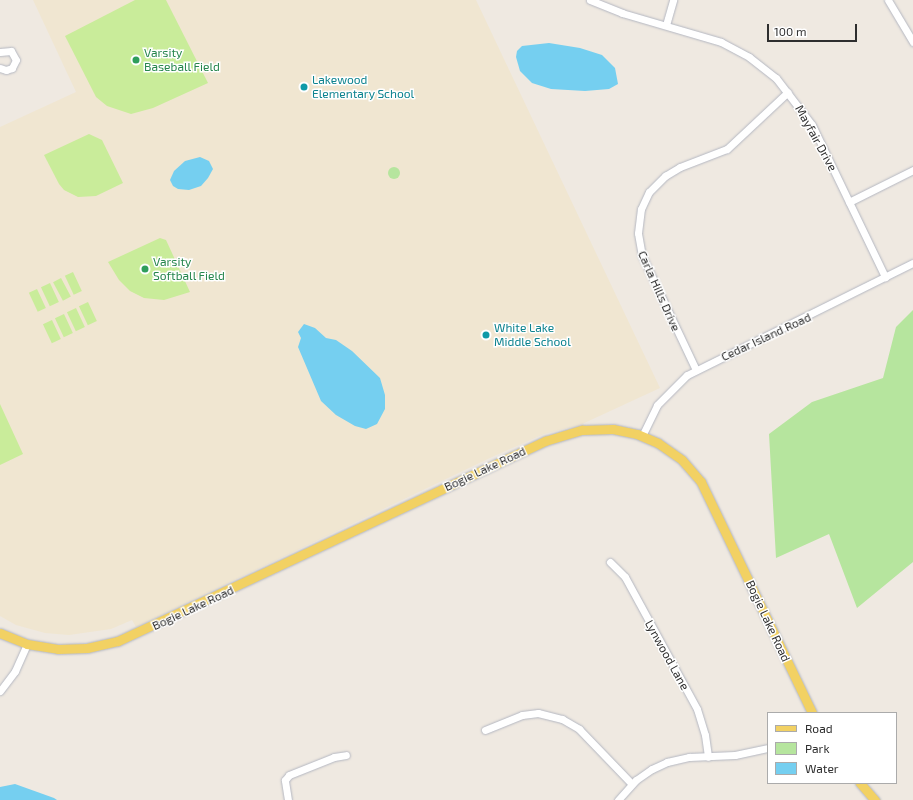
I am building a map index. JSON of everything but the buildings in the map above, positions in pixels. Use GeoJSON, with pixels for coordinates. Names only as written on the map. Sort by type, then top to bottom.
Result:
{"type":"FeatureCollection","features":[{"type":"Feature","properties":{"kind":"main road","name":"Bogie Lake Road"},"geometry":{"type":"LineString","coordinates":[[0,633],[27,644],[75,649],[118,642],[545,441],[571,432],[596,429],[619,430],[642,436],[678,457],[704,487],[812,712]]}},
{"type":"Feature","properties":{"kind":"main road"},"geometry":{"type":"LineString","coordinates":[[861,784],[875,800]]}},
{"type":"Feature","properties":{"kind":"street","name":"Mayfair Drive"},"geometry":{"type":"LineString","coordinates":[[590,0],[622,13],[703,35],[735,49],[768,71],[788,92],[812,125],[885,277]]}},
{"type":"Feature","properties":{"kind":"street"},"geometry":{"type":"LineString","coordinates":[[666,25],[673,0]]}},
{"type":"Feature","properties":{"kind":"street"},"geometry":{"type":"LineString","coordinates":[[888,0],[913,42]]}},
{"type":"Feature","properties":{"kind":"street"},"geometry":{"type":"LineString","coordinates":[[0,52],[12,51],[16,60],[12,68],[6,70],[0,68]]}},
{"type":"Feature","properties":{"kind":"street","name":"Carla Hills Drive"},"geometry":{"type":"LineString","coordinates":[[696,370],[642,256],[638,233],[641,208],[649,192],[666,176],[683,166],[712,157],[727,149],[788,92]]}},
{"type":"Feature","properties":{"kind":"street"},"geometry":{"type":"LineString","coordinates":[[849,202],[913,170]]}},
{"type":"Feature","properties":{"kind":"street","name":"Cedar Island Road"},"geometry":{"type":"LineString","coordinates":[[642,436],[661,399],[680,380],[696,370],[802,321],[885,277],[913,264]]}},
{"type":"Feature","properties":{"kind":"street","name":"Lynwood Lane"},"geometry":{"type":"LineString","coordinates":[[610,562],[625,577],[697,709],[705,735],[708,757]]}},
{"type":"Feature","properties":{"kind":"street"},"geometry":{"type":"LineString","coordinates":[[0,691],[15,671],[27,644]]}},
{"type":"Feature","properties":{"kind":"street"},"geometry":{"type":"LineString","coordinates":[[485,730],[522,715],[538,713],[562,719],[579,729],[632,784]]}},
{"type":"Feature","properties":{"kind":"street"},"geometry":{"type":"LineString","coordinates":[[618,800],[632,784],[652,768],[668,762],[689,757],[735,755],[767,748]]}},
{"type":"Feature","properties":{"kind":"street"},"geometry":{"type":"LineString","coordinates":[[288,800],[285,780],[289,774],[334,757],[346,755]]}},
{"type":"Feature","properties":{"kind":"shaded area"},"geometry":{"type":"Polygon","coordinates":[[[33,0],[476,0],[660,388],[580,425],[544,434],[490,458],[136,627],[132,620],[111,629],[69,635],[45,633],[16,625],[0,616],[0,127],[76,92],[33,0]]]}},
{"type":"Feature","properties":{"kind":"green space","name":"Varsity Baseball Field"},"geometry":{"type":"Polygon","coordinates":[[[135,0],[166,0],[208,83],[153,108],[131,114],[107,106],[96,97],[65,36],[135,0]]]}},
{"type":"Feature","properties":{"kind":"green space"},"geometry":{"type":"Polygon","coordinates":[[[89,134],[102,140],[123,183],[96,196],[78,197],[64,190],[59,184],[44,155],[89,134]]]}},
{"type":"Feature","properties":{"kind":"green space"},"geometry":{"type":"Polygon","coordinates":[[[394,167],[398,169],[400,173],[398,177],[394,179],[390,177],[388,173],[390,169],[394,167]]]}},
{"type":"Feature","properties":{"kind":"green space","name":"Varsity Softball Field"},"geometry":{"type":"Polygon","coordinates":[[[160,238],[166,240],[190,292],[164,300],[144,298],[130,291],[119,280],[108,262],[160,238]]]}},
{"type":"Feature","properties":{"kind":"green space"},"geometry":{"type":"Polygon","coordinates":[[[73,272],[82,291],[74,295],[65,276],[73,272]]]}},
{"type":"Feature","properties":{"kind":"green space"},"geometry":{"type":"Polygon","coordinates":[[[61,278],[71,297],[63,301],[53,282],[61,278]]]}},
{"type":"Feature","properties":{"kind":"green space"},"geometry":{"type":"Polygon","coordinates":[[[50,283],[59,302],[50,306],[41,287],[50,283]]]}},
{"type":"Feature","properties":{"kind":"green space"},"geometry":{"type":"Polygon","coordinates":[[[37,289],[46,308],[38,312],[29,293],[37,289]]]}},
{"type":"Feature","properties":{"kind":"green space"},"geometry":{"type":"Polygon","coordinates":[[[88,302],[97,321],[88,325],[79,306],[88,302]]]}},
{"type":"Feature","properties":{"kind":"green space"},"geometry":{"type":"Polygon","coordinates":[[[76,308],[85,327],[76,331],[67,312],[76,308]]]}},
{"type":"Feature","properties":{"kind":"green space"},"geometry":{"type":"Polygon","coordinates":[[[913,310],[913,562],[857,608],[829,534],[776,558],[769,434],[812,402],[883,378],[896,327],[913,310]]]}},
{"type":"Feature","properties":{"kind":"green space"},"geometry":{"type":"Polygon","coordinates":[[[64,314],[73,333],[64,337],[55,318],[64,314]]]}},
{"type":"Feature","properties":{"kind":"green space"},"geometry":{"type":"Polygon","coordinates":[[[52,320],[61,339],[52,343],[43,324],[52,320]]]}},
{"type":"Feature","properties":{"kind":"green space"},"geometry":{"type":"Polygon","coordinates":[[[0,404],[23,454],[0,465],[0,404]]]}},
{"type":"Feature","properties":{"kind":"water"},"geometry":{"type":"Polygon","coordinates":[[[549,43],[580,48],[602,55],[615,68],[618,84],[609,89],[585,91],[551,89],[532,83],[520,71],[516,57],[517,51],[522,46],[549,43]]]}},
{"type":"Feature","properties":{"kind":"water"},"geometry":{"type":"Polygon","coordinates":[[[200,157],[209,161],[213,169],[201,186],[189,190],[178,189],[173,186],[170,180],[174,171],[185,161],[200,157]]]}},
{"type":"Feature","properties":{"kind":"water"},"geometry":{"type":"Polygon","coordinates":[[[304,324],[315,328],[326,338],[336,340],[352,351],[380,378],[385,395],[385,409],[377,424],[366,429],[355,426],[336,415],[321,401],[298,347],[301,338],[298,332],[304,324]]]}},
{"type":"Feature","properties":{"kind":"water"},"geometry":{"type":"Polygon","coordinates":[[[15,784],[57,800],[0,800],[0,787],[15,784]]]}},
{"type":"Feature","properties":{"kind":"place","name":"Varsity Baseball Field"},"geometry":{"type":"Point","coordinates":[136,60]}},
{"type":"Feature","properties":{"kind":"place","name":"Lakewood Elementary School"},"geometry":{"type":"Point","coordinates":[304,87]}},
{"type":"Feature","properties":{"kind":"place","name":"Varsity Softball Field"},"geometry":{"type":"Point","coordinates":[145,269]}},
{"type":"Feature","properties":{"kind":"place","name":"White Lake Middle School"},"geometry":{"type":"Point","coordinates":[486,335]}}]}
